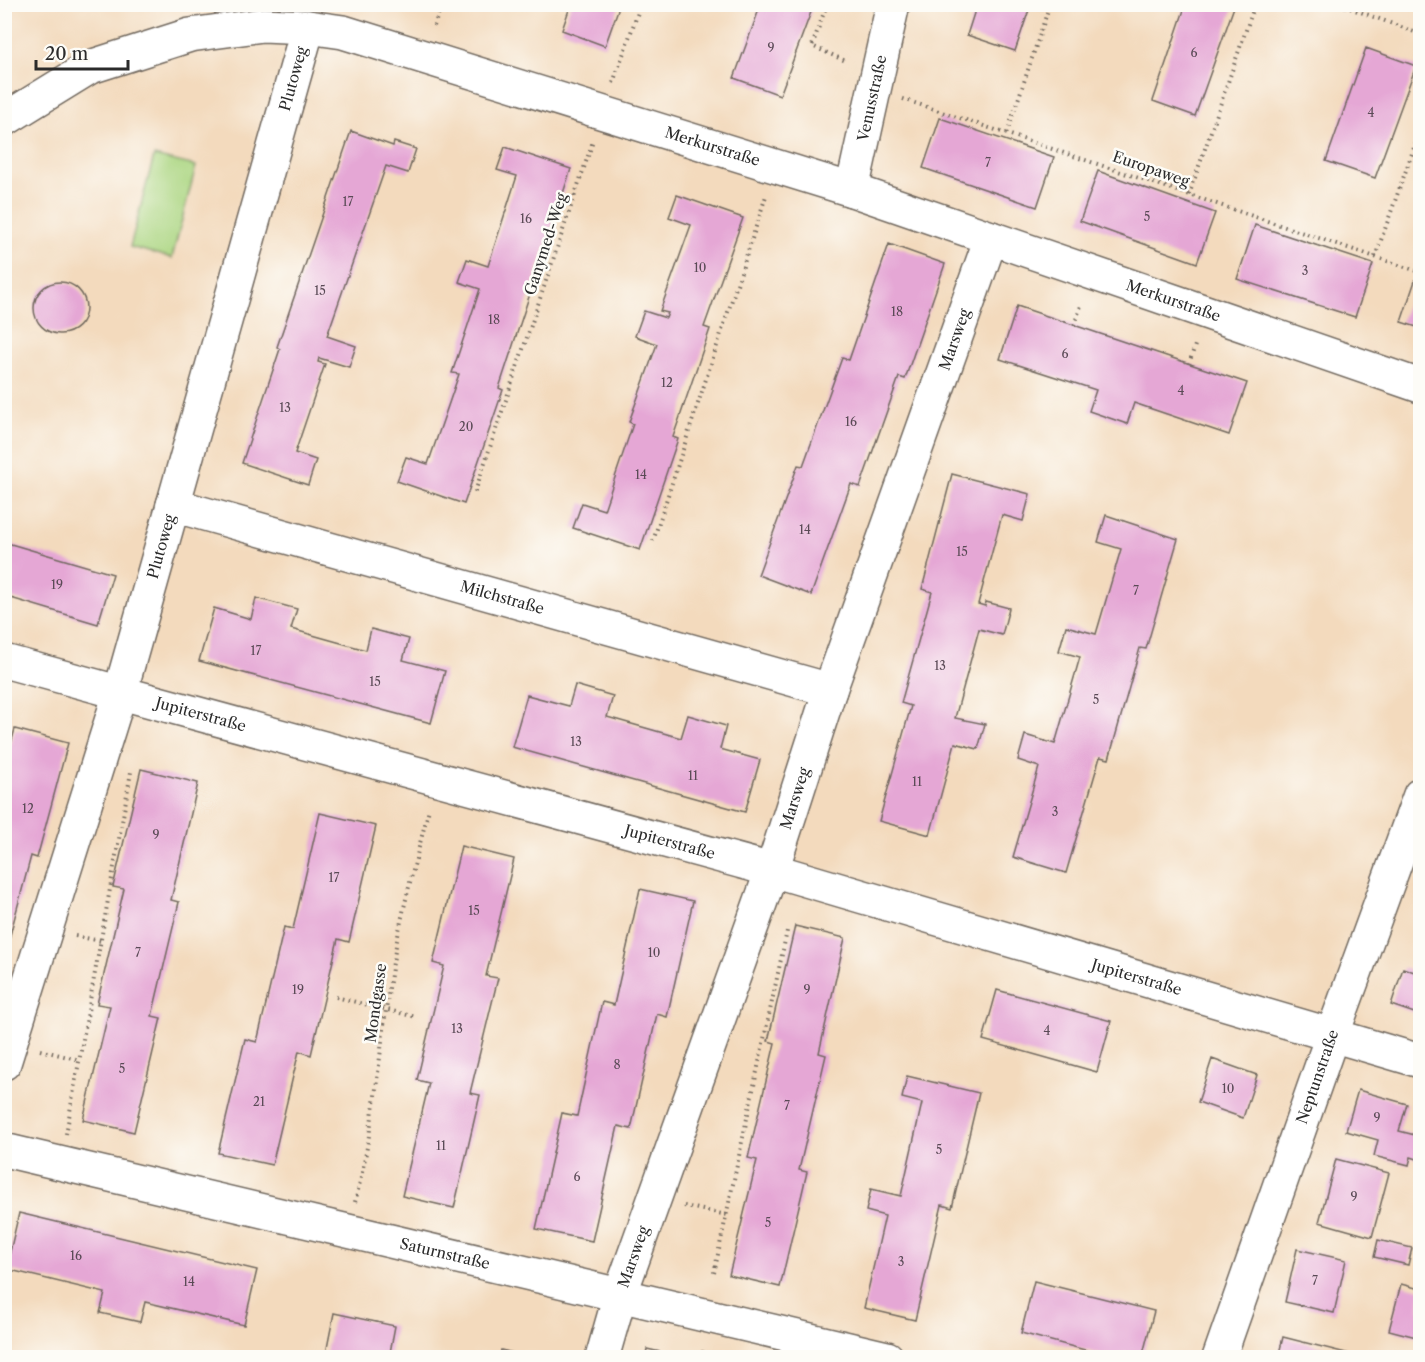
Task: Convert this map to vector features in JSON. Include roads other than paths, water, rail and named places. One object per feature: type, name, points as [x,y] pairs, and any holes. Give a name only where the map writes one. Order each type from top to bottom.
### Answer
[{"type":"street","name":"Venusstraße","points":[[852,190],[893,4]]},
{"type":"street","name":"Merkurstraße","points":[[4,120],[90,67],[190,35],[263,25],[308,27],[368,38],[852,190],[1420,386]]},
{"type":"street","name":"Plutoweg","points":[[8,1053],[120,693],[308,27]]},
{"type":"street","name":"Marsweg","points":[[602,1358],[620,1295],[772,870],[830,690],[991,238]]},
{"type":"street","name":"Milchstraße","points":[[173,505],[830,690]]},
{"type":"street","name":"Jupiterstraße","points":[[4,661],[772,870],[1420,1060]]},
{"type":"street","name":"Neptunstraße","points":[[1218,1358],[1420,795]]},
{"type":"street","name":"Saturnstraße","points":[[4,1150],[887,1358]]}]
